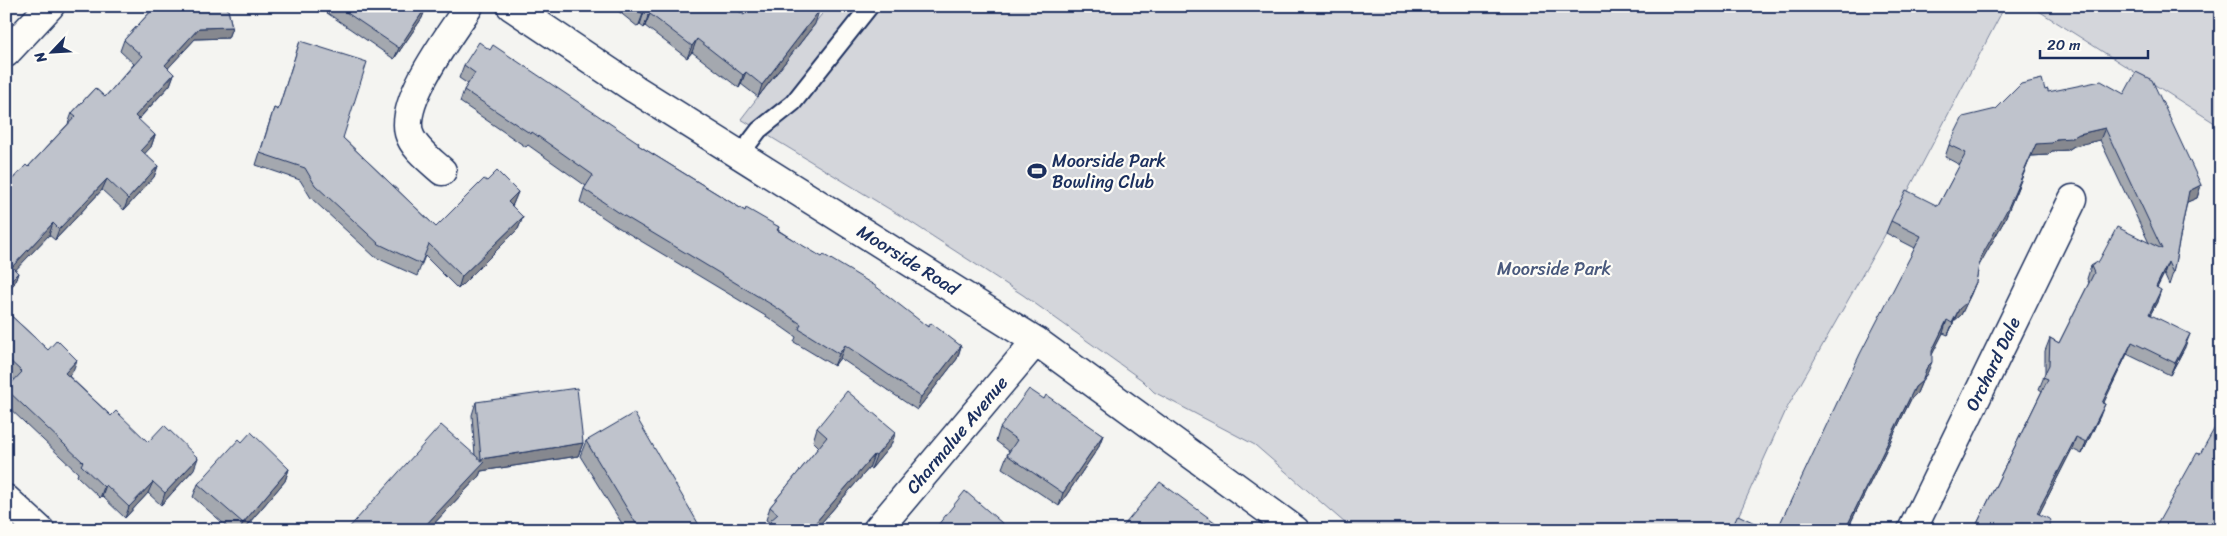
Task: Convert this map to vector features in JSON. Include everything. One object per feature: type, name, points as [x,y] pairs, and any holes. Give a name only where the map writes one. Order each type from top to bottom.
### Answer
[{"type":"street","points":[[6,53],[50,6]]},
{"type":"street","points":[[442,171],[422,154],[409,133],[409,113],[414,94],[424,76],[469,6]]},
{"type":"street","name":"Moorside Road","points":[[519,8],[635,89],[1036,341],[1290,528]]},
{"type":"street","name":"Orchard Dale","points":[[1912,530],[2073,199]]},
{"type":"street","name":"Charmalue Avenue","points":[[877,530],[1036,341]]},
{"type":"street","points":[[6,499],[40,530]]},
{"type":"lane","points":[[740,155],[759,130],[793,103],[870,6]]},
{"type":"green space","name":"Moorside Park","points":[[828,6],[2005,6],[1886,233],[1787,408],[1732,530],[1353,530],[1255,445],[1154,392],[1142,380],[1023,295],[909,221],[741,119]]},
{"type":"green space","points":[[2031,6],[2221,6],[2221,127]]},
{"type":"building","points":[[156,6],[227,6],[232,27],[199,28],[165,65],[174,74],[135,116],[155,135],[141,150],[158,166],[128,199],[107,179],[59,229],[53,223],[12,267],[18,273],[6,285],[6,186],[26,165],[28,167],[76,116],[72,113],[95,88],[105,97],[142,56],[124,40]]},
{"type":"building","points":[[337,6],[425,6],[426,7],[399,48]]},
{"type":"building","points":[[632,6],[732,6],[744,15],[751,6],[814,6],[819,11],[762,85],[746,72],[743,75],[697,39],[692,46],[650,14],[648,16],[644,12],[643,14]]},
{"type":"building","points":[[300,41],[367,62],[343,138],[436,227],[484,179],[487,181],[497,171],[518,192],[508,202],[523,217],[462,276],[429,244],[421,264],[379,244],[315,185],[305,168],[260,153],[274,108],[278,110]]},
{"type":"building","points":[[479,42],[490,50],[493,45],[639,143],[638,145],[745,211],[746,208],[779,227],[777,230],[822,257],[824,255],[874,285],[928,327],[931,323],[961,346],[921,397],[845,345],[839,354],[799,329],[801,324],[774,306],[621,214],[584,189],[593,175],[532,132],[531,134],[464,90],[475,73],[464,65]]},
{"type":"building","points":[[2136,72],[2152,80],[2201,185],[2189,191],[2173,273],[2168,262],[2156,287],[2161,290],[2149,314],[2190,334],[2175,363],[2132,342],[2102,403],[2105,404],[2086,442],[2076,437],[2037,513],[2051,520],[2047,530],[1974,530],[2048,379],[2043,377],[2049,365],[2050,338],[2059,343],[2094,273],[2091,266],[2099,261],[2117,227],[2162,249],[2105,128],[2079,134],[2072,138],[2056,139],[2052,143],[2036,144],[2008,208],[1980,259],[1976,282],[1966,303],[1959,309],[1952,323],[1947,320],[1932,351],[1932,362],[1927,367],[1922,381],[1915,387],[1845,530],[1777,530],[1860,354],[1921,236],[1891,221],[1906,190],[1938,206],[1966,153],[1949,145],[1963,117],[1996,109],[2021,84],[2042,79],[2045,90],[2048,89],[2048,92],[2101,81],[2124,94]]},
{"type":"building","points":[[6,311],[48,350],[57,340],[77,360],[65,373],[111,416],[116,411],[148,442],[164,425],[198,458],[165,493],[153,482],[129,507],[81,465],[83,462],[6,389],[22,372],[6,357]]},
{"type":"building","points":[[577,388],[583,443],[481,459],[476,402]]},
{"type":"building","points":[[1029,389],[1044,399],[1046,395],[1103,435],[1063,493],[1007,455],[1017,440],[1000,428]]},
{"type":"building","points":[[847,391],[896,432],[809,530],[781,530],[770,521],[778,514],[770,507],[827,437],[817,428]]},
{"type":"building","points":[[634,413],[702,530],[640,530],[586,441]]},
{"type":"building","points":[[2221,417],[2221,518],[2214,530],[2154,530],[2197,453],[2200,454]]},
{"type":"building","points":[[441,425],[484,463],[421,530],[347,530]]},
{"type":"building","points":[[251,432],[289,469],[243,523],[198,484],[239,439],[242,442]]},
{"type":"building","points":[[1160,482],[1216,523],[1212,527],[1215,530],[1120,530]]},
{"type":"building","points":[[965,491],[1010,530],[934,530]]},
{"type":"building","points":[[1738,515],[1769,530],[1731,530]]},
{"type":"place","name":"Moorside Park Bowling Club","points":[[1037,171]]}]
